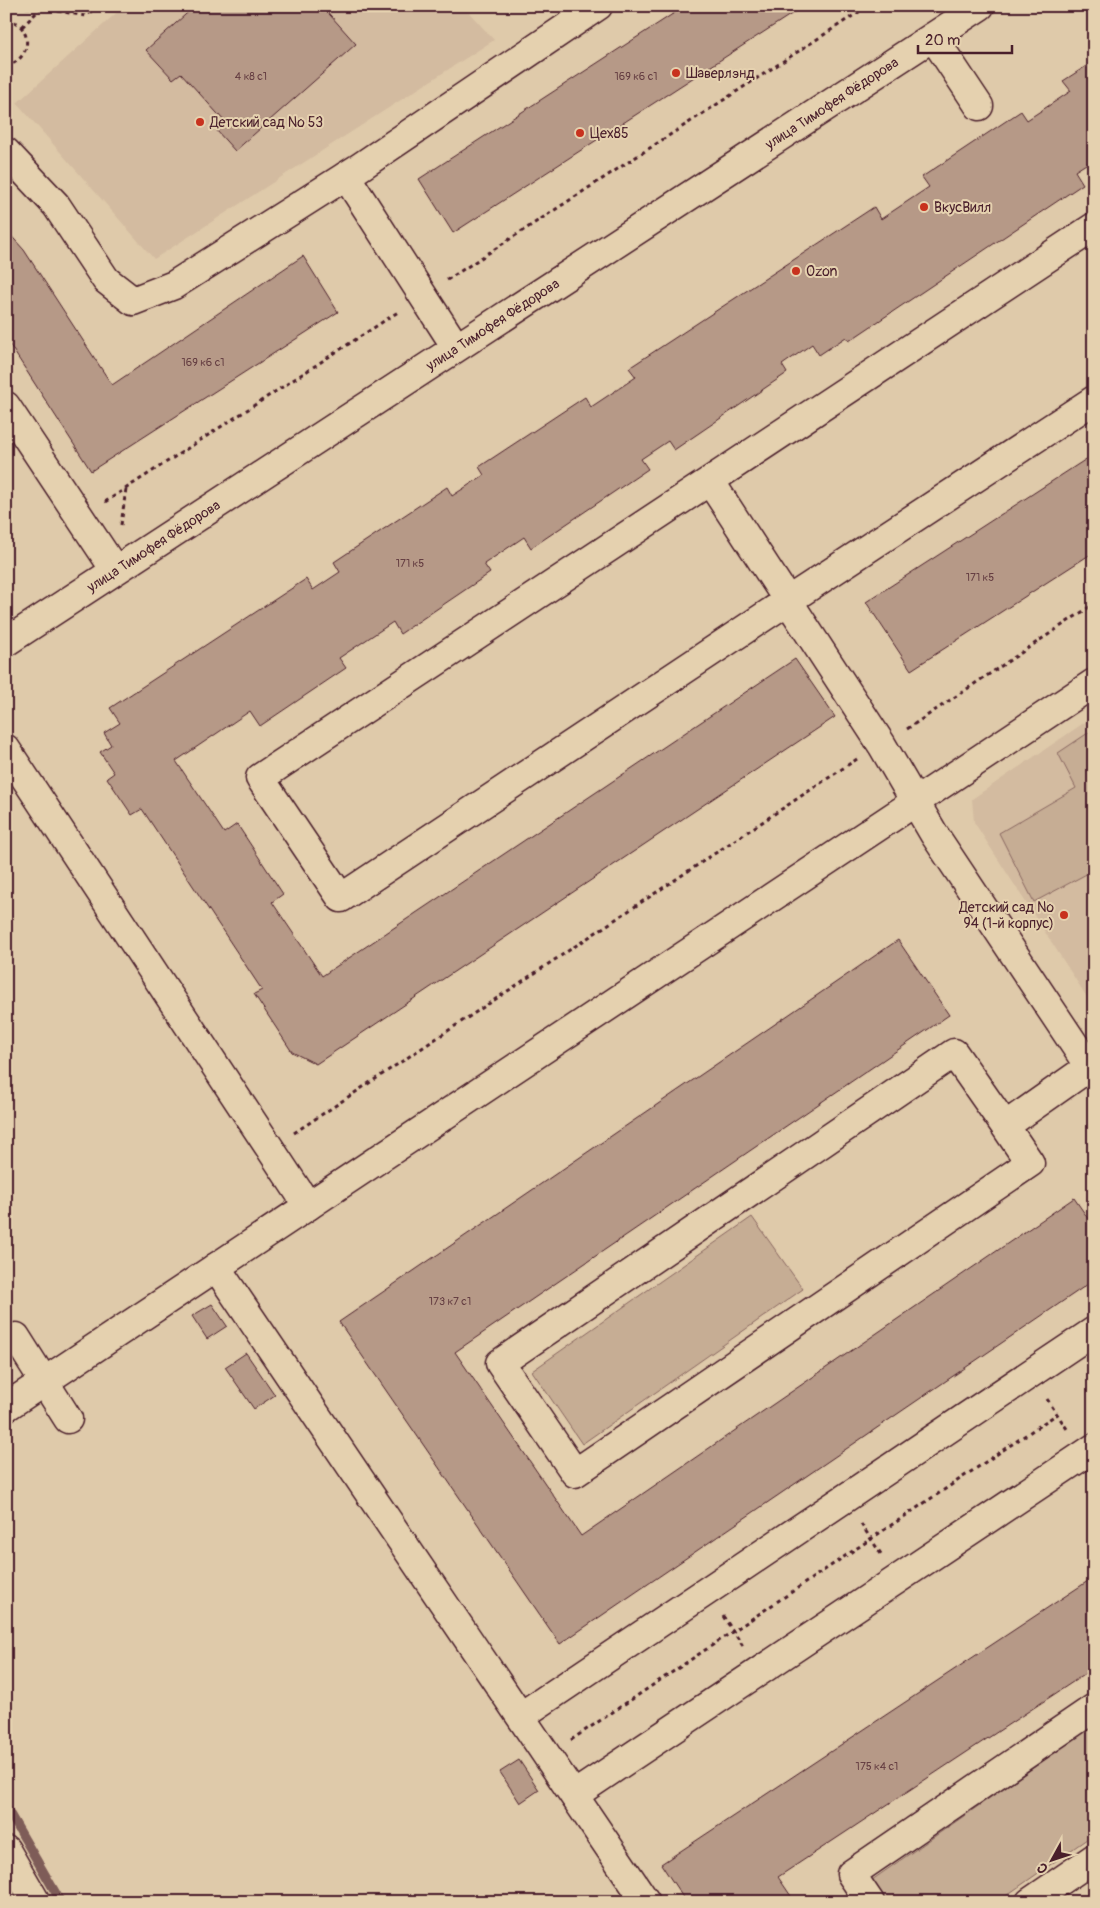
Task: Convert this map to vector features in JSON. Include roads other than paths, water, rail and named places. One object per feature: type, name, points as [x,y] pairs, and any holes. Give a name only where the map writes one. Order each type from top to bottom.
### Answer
[{"type":"street","points":[[6,152],[56,206],[106,280],[133,301],[174,284],[346,176],[598,6]]},
{"type":"street","name":"улица Тимофея Фёдорова","points":[[6,642],[980,6]]},
{"type":"street","points":[[933,37],[979,106]]},
{"type":"street","points":[[346,176],[456,347]]},
{"type":"street","points":[[1094,227],[260,778],[341,898],[1094,400]]},
{"type":"street","points":[[6,406],[115,570]]},
{"type":"street","points":[[710,481],[882,746],[934,834],[1092,1071],[1005,1126]]},
{"type":"street","points":[[6,1407],[1094,683]]},
{"type":"street","points":[[6,749],[308,1206]]},
{"type":"street","points":[[954,1053],[1005,1126],[1030,1163],[575,1473],[500,1362],[954,1053]]},
{"type":"street","points":[[216,1267],[646,1902]]},
{"type":"street","points":[[521,1716],[1094,1332]]},
{"type":"street","points":[[16,1337],[68,1419]]},
{"type":"street","points":[[574,1795],[1089,1452]]},
{"type":"street","points":[[870,1902],[851,1874],[1094,1708]]},
{"type":"street","points":[[6,1850],[36,1902]]},
{"type":"street","points":[[1030,1902],[1094,1858]]},
{"type":"waterway","points":[[6,1807],[61,1902]]},
{"type":"place","name":"Шаверлэнд","points":[[676,73]]},
{"type":"place","name":"Детский сад № 53","points":[[200,122]]},
{"type":"place","name":"Цех85","points":[[580,133]]},
{"type":"place","name":"ВкусВилл","points":[[924,207]]},
{"type":"place","name":"Ozon","points":[[796,271]]},
{"type":"place","name":"Детский сад № 94 (1-й корпус)","points":[[1064,915]]}]
